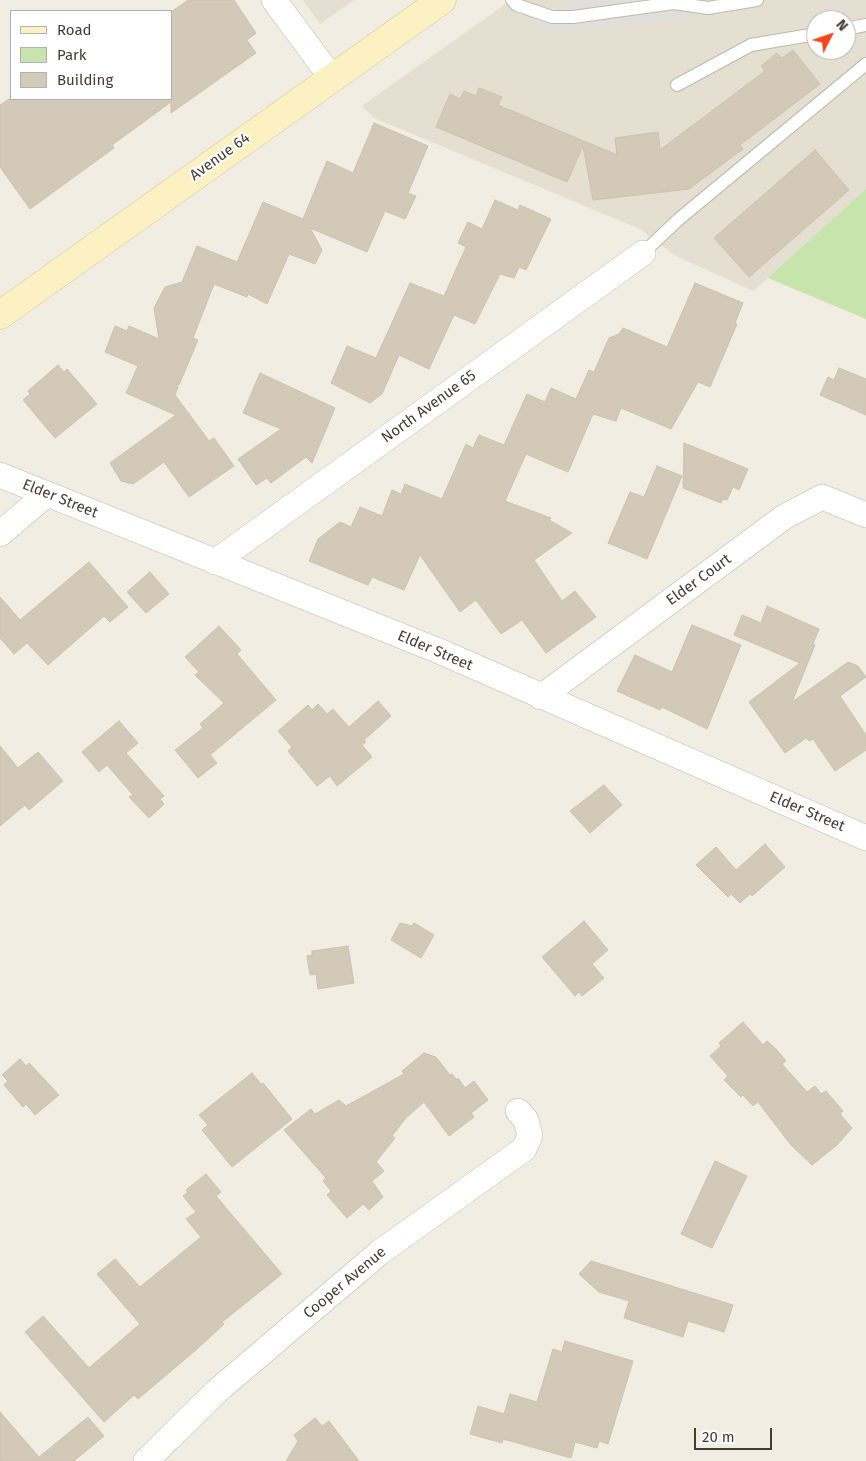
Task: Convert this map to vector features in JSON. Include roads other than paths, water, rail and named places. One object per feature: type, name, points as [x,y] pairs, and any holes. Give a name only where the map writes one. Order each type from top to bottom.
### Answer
[{"type":"street","points":[[274,0],[331,77]]},
{"type":"street","name":"Avenue 64","points":[[0,315],[331,77],[442,0]]},
{"type":"street","name":"North Avenue 65","points":[[216,562],[643,253]]},
{"type":"street","name":"Elder Street","points":[[0,475],[439,652],[866,838]]},
{"type":"street","points":[[0,534],[47,494]]},
{"type":"street","name":"Elder Court","points":[[541,697],[784,517],[822,497],[866,514]]},
{"type":"street","name":"Cooper Avenue","points":[[146,1461],[217,1391],[379,1253],[524,1149],[530,1136],[526,1120],[518,1111]]},
{"type":"lane","points":[[512,0],[516,5],[552,18],[573,17],[674,3],[708,8],[757,0]]},
{"type":"lane","points":[[678,85],[751,45],[806,36]]},
{"type":"lane","points":[[643,253],[680,219],[866,64]]}]
